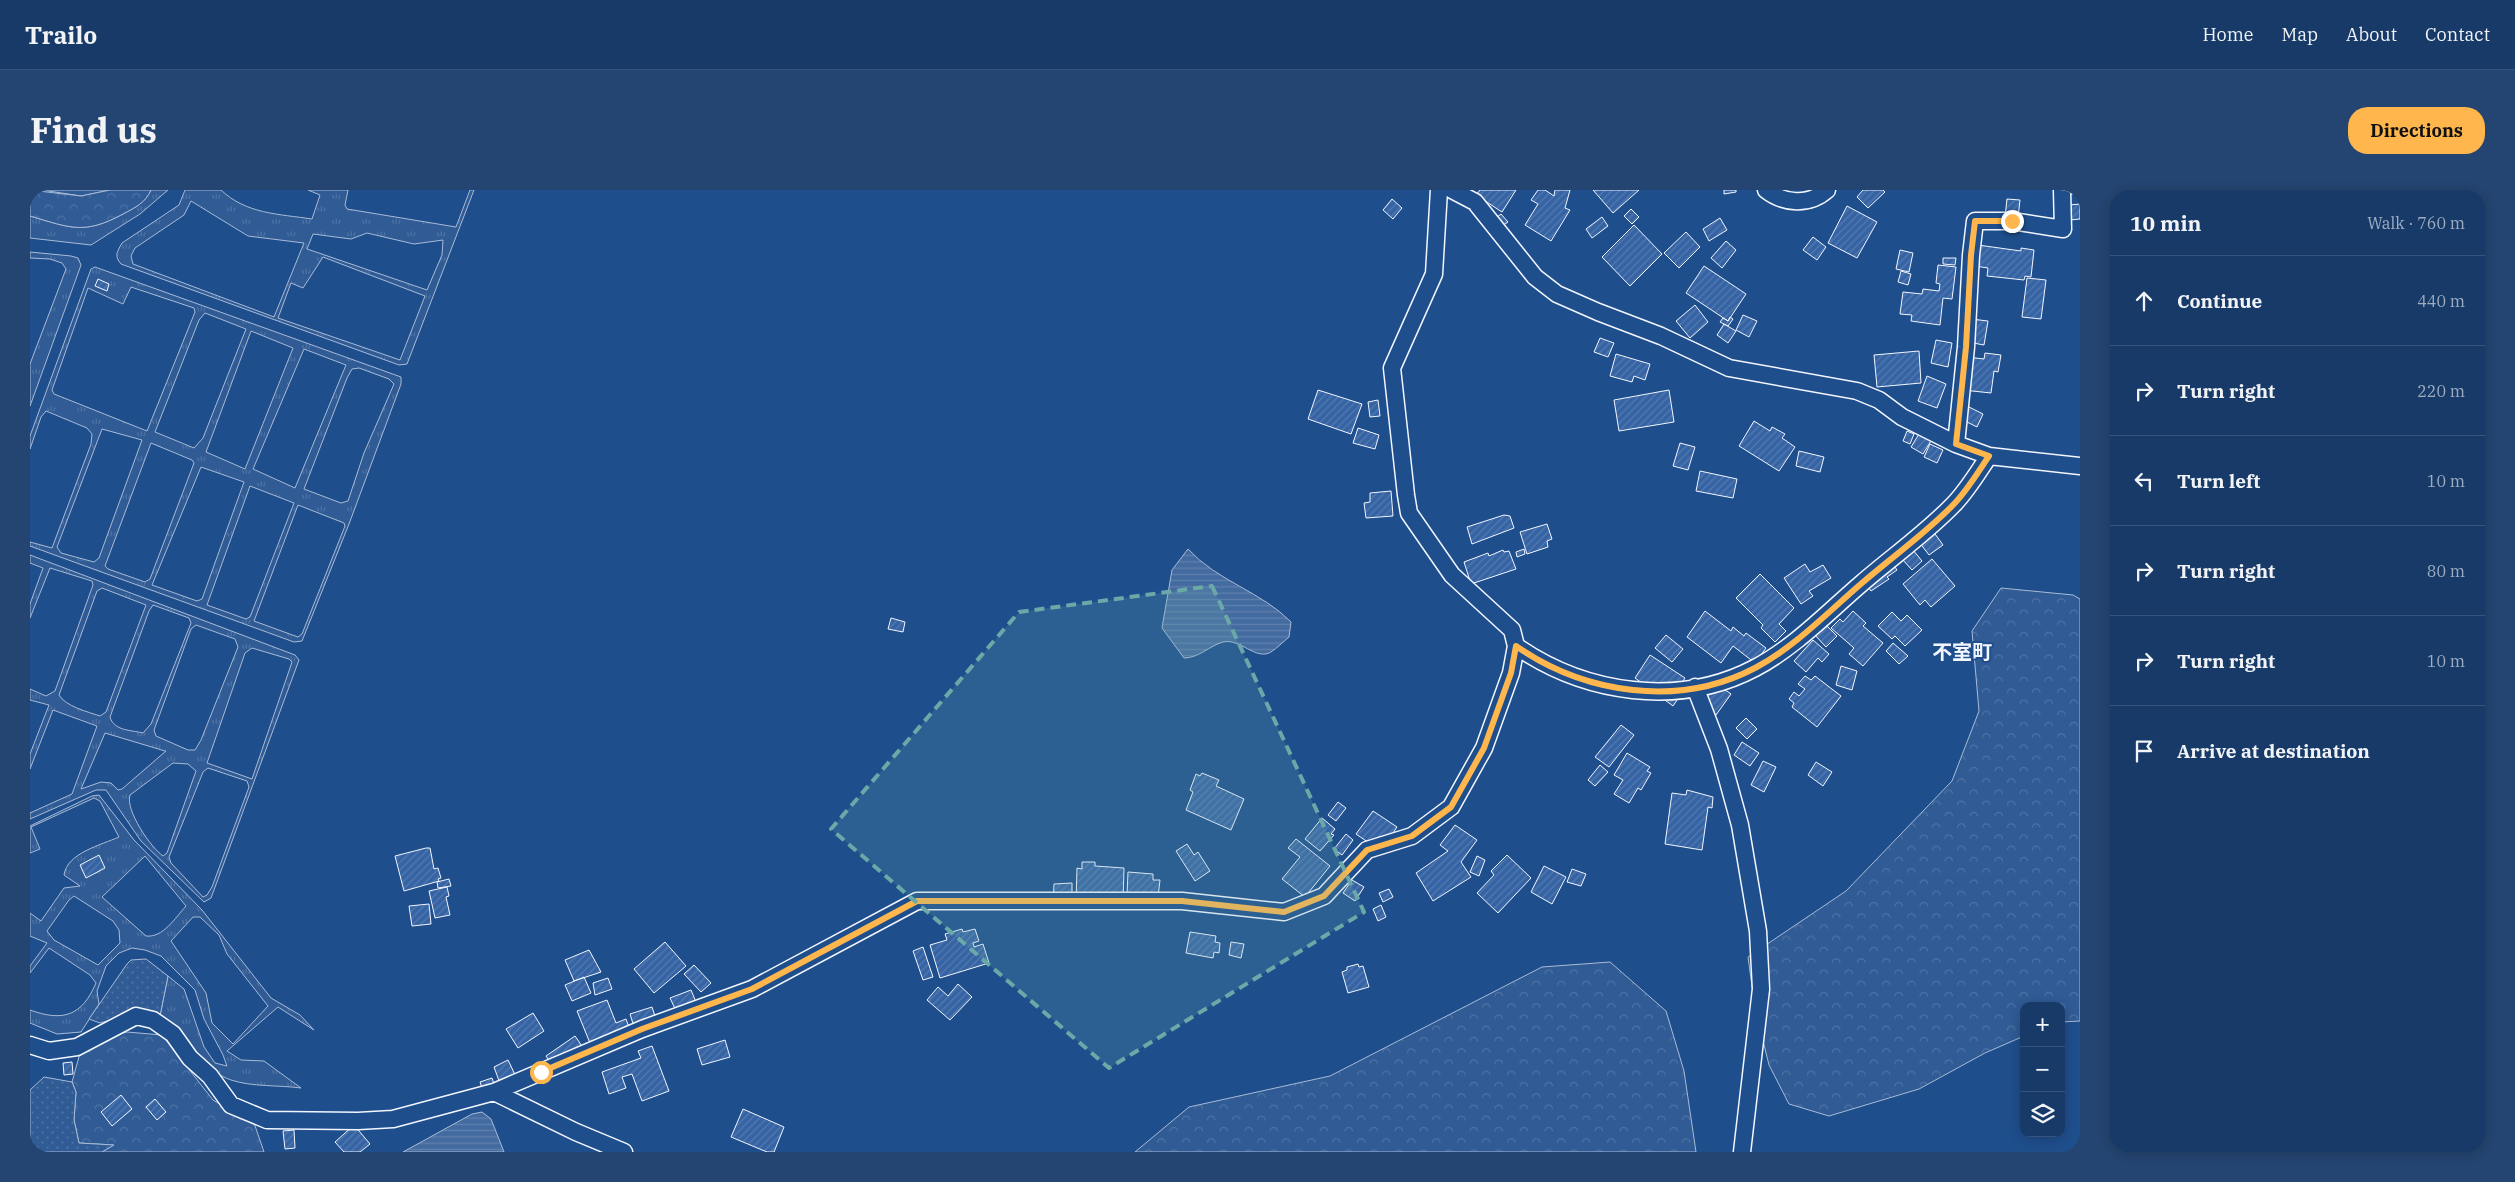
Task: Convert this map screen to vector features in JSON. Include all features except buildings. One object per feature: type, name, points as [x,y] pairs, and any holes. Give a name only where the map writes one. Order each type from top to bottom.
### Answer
[{"type":"street","points":[[30,1045],[49,1052],[77,1048],[136,1016],[153,1020],[173,1034],[190,1058],[210,1076],[232,1105],[267,1120],[358,1122],[393,1119],[494,1092],[642,1029],[752,989],[917,901],[1182,901],[1284,912],[1324,896],[1367,850],[1412,836],[1451,807],[1484,748],[1511,673],[1516,646],[1512,630],[1452,575],[1409,513],[1392,368],[1434,274],[1439,190]]},
{"type":"street","points":[[1452,190],[1475,202],[1534,277],[1557,294],[1662,336],[1729,368],[1857,391],[1879,400],[1902,417],[1956,444],[1989,456],[2080,466]]},
{"type":"street","points":[[1766,190],[1772,195],[1796,203],[1820,197],[1827,190]]},
{"type":"street","points":[[1956,444],[1966,347],[1971,255],[1975,221],[2012,221],[2063,229],[2062,190]]},
{"type":"street","points":[[1516,646],[1536,659],[1605,687],[1662,692],[1717,683],[1755,668],[1788,646],[1954,504],[1989,456]]},
{"type":"street","points":[[1695,687],[1719,749],[1740,825],[1758,931],[1761,989],[1742,1152]]},
{"type":"street","points":[[494,1092],[576,1132],[624,1152]]},
{"type":"highlighted area","points":[[1212,586],[1364,912],[1109,1068],[831,829],[1019,612]]},
{"type":"green space","points":[[30,190],[81,196],[110,190],[151,190],[136,207],[109,221],[98,225],[77,227],[56,224],[30,216]]},
{"type":"green space","points":[[42,190],[110,190],[81,196]]},
{"type":"green space","points":[[151,190],[168,190],[140,214],[91,245],[30,238],[30,216],[67,226],[87,227],[98,225],[136,207],[146,198]]},
{"type":"green space","points":[[185,190],[221,190],[241,204],[263,212],[312,219],[320,195],[308,190],[348,190],[345,205],[347,209],[456,227],[470,190],[474,190],[407,364],[399,365],[121,264],[117,254],[122,243],[179,205]],"holes":[[[191,201],[248,236],[304,243],[274,317],[133,264],[131,256],[135,248],[184,215]],[[367,233],[414,244],[443,240],[442,255],[427,290],[307,249],[313,234],[351,239]],[[323,257],[425,296],[400,360],[278,318],[291,283],[303,288]]]},
{"type":"green space","points":[[30,252],[71,256],[78,258],[81,265],[30,406],[30,364],[66,269],[62,263],[50,259],[30,258]]},
{"type":"green space","points":[[95,267],[401,377],[401,384],[349,524],[302,641],[294,642],[30,546],[30,542],[52,548],[91,444],[92,434],[87,428],[46,411],[41,417],[30,449],[30,436],[91,269]],"holes":[[[131,287],[194,308],[195,312],[147,431],[54,394],[52,390],[88,288],[123,304]],[[205,313],[246,329],[203,438],[194,448],[155,432],[199,320]],[[251,331],[293,348],[245,469],[206,452]],[[304,349],[346,365],[295,488],[253,469]],[[359,368],[389,379],[394,384],[364,453],[348,501],[341,503],[304,489],[352,369]],[[102,429],[142,440],[99,558],[94,562],[61,553],[57,547]],[[151,443],[192,460],[194,463],[150,579],[145,582],[108,569],[105,566]],[[201,467],[244,482],[202,599],[197,601],[152,585]],[[250,486],[294,503],[250,617],[246,619],[207,605]],[[298,505],[344,523],[345,526],[302,634],[298,637],[254,621]]]},
{"type":"green space","points":[[30,555],[295,655],[299,660],[211,898],[204,902],[141,841],[106,790],[96,790],[30,819],[30,813],[72,794],[97,726],[53,710],[30,769],[30,754],[49,705],[30,700],[30,689],[46,696],[55,691],[93,585],[92,581],[50,568],[30,618],[30,604],[43,568],[30,563]],"holes":[[[102,588],[146,605],[106,712],[100,716],[71,705],[59,695],[97,591]],[[153,605],[189,618],[191,623],[151,724],[143,733],[119,727],[112,722],[110,717],[149,611]],[[196,625],[235,639],[238,647],[201,740],[195,750],[188,750],[156,736],[154,730],[191,629]],[[252,648],[289,659],[292,662],[252,779],[207,763],[245,653]],[[105,733],[166,751],[122,789],[118,790],[111,783],[101,782],[81,789]],[[173,763],[188,764],[196,771],[167,853],[163,856],[152,845],[140,828],[129,802],[130,795]],[[208,768],[247,781],[249,787],[212,887],[207,895],[203,897],[171,863],[169,857],[203,772]]]},
{"type":"green space","points":[[2001,588],[2073,595],[2080,599],[2080,1021],[2065,1022],[2065,1002],[2020,1002],[2020,1038],[1985,1053],[1919,1089],[1829,1116],[1789,1104],[1769,1065],[1755,1008],[1748,957],[1846,891],[1952,781],[1979,711],[1972,631]]},
{"type":"green space","points":[[99,795],[134,840],[202,910],[271,998],[300,1015],[314,1030],[278,1007],[227,1051],[241,1060],[264,1061],[301,1088],[239,1082],[222,1076],[212,1069],[193,1052],[160,1016],[168,976],[184,989],[204,1047],[215,1063],[227,1066],[204,1019],[195,990],[161,956],[145,950],[132,948],[119,953],[106,966],[97,991],[99,1004],[81,1032],[57,1034],[30,1023],[30,1010],[42,1014],[62,1015],[78,1009],[84,1003],[96,983],[90,975],[49,948],[30,973],[30,966],[47,943],[30,936],[30,913],[41,921],[64,888],[80,886],[64,875],[66,867],[71,861],[94,847],[119,837],[100,801],[94,798],[31,827],[40,849],[30,853],[30,826],[92,796]],"holes":[[[145,856],[186,906],[163,931],[152,936],[146,936],[102,897]],[[74,896],[113,921],[119,930],[120,943],[98,965],[54,940],[47,931],[69,900]],[[193,917],[200,917],[219,935],[227,954],[268,1006],[233,1044],[212,1023],[206,993],[171,941]]]},
{"type":"green space","points":[[146,959],[168,976],[160,1016],[139,1012],[100,1023],[89,1019],[127,964],[131,960]]},
{"type":"green space","points":[[1610,962],[1666,1011],[1684,1071],[1696,1152],[1135,1152],[1189,1107],[1330,1076],[1542,967]]},
{"type":"green space","points":[[127,1032],[162,1035],[213,1100],[230,1110],[252,1117],[264,1152],[102,1152],[113,1145],[79,1143],[74,1120],[76,1092],[72,1082],[80,1053],[113,1035]]},
{"type":"green space","points":[[44,1077],[72,1082],[76,1092],[74,1120],[79,1143],[114,1145],[102,1152],[30,1152],[30,1090]]},
{"type":"shaded area","points":[[1188,549],[1212,570],[1267,602],[1291,622],[1289,637],[1271,652],[1265,654],[1254,652],[1236,643],[1223,642],[1199,654],[1184,658],[1162,628],[1172,570]]},
{"type":"shaded area","points":[[482,1112],[491,1119],[504,1152],[403,1152],[472,1114]]},
{"type":"district","name":"不室町","points":[[1962,651]]},
{"type":"route","points":[[541,1072],[642,1029],[752,989],[917,901],[1182,901],[1284,912],[1324,896],[1367,850],[1412,836],[1451,807],[1484,748],[1511,673],[1516,646],[1536,659],[1605,687],[1648,692],[1669,692],[1717,683],[1755,668],[1788,646],[1954,504],[1989,456],[1956,444],[1966,347],[1971,255],[1975,221],[2012,221]]}]
